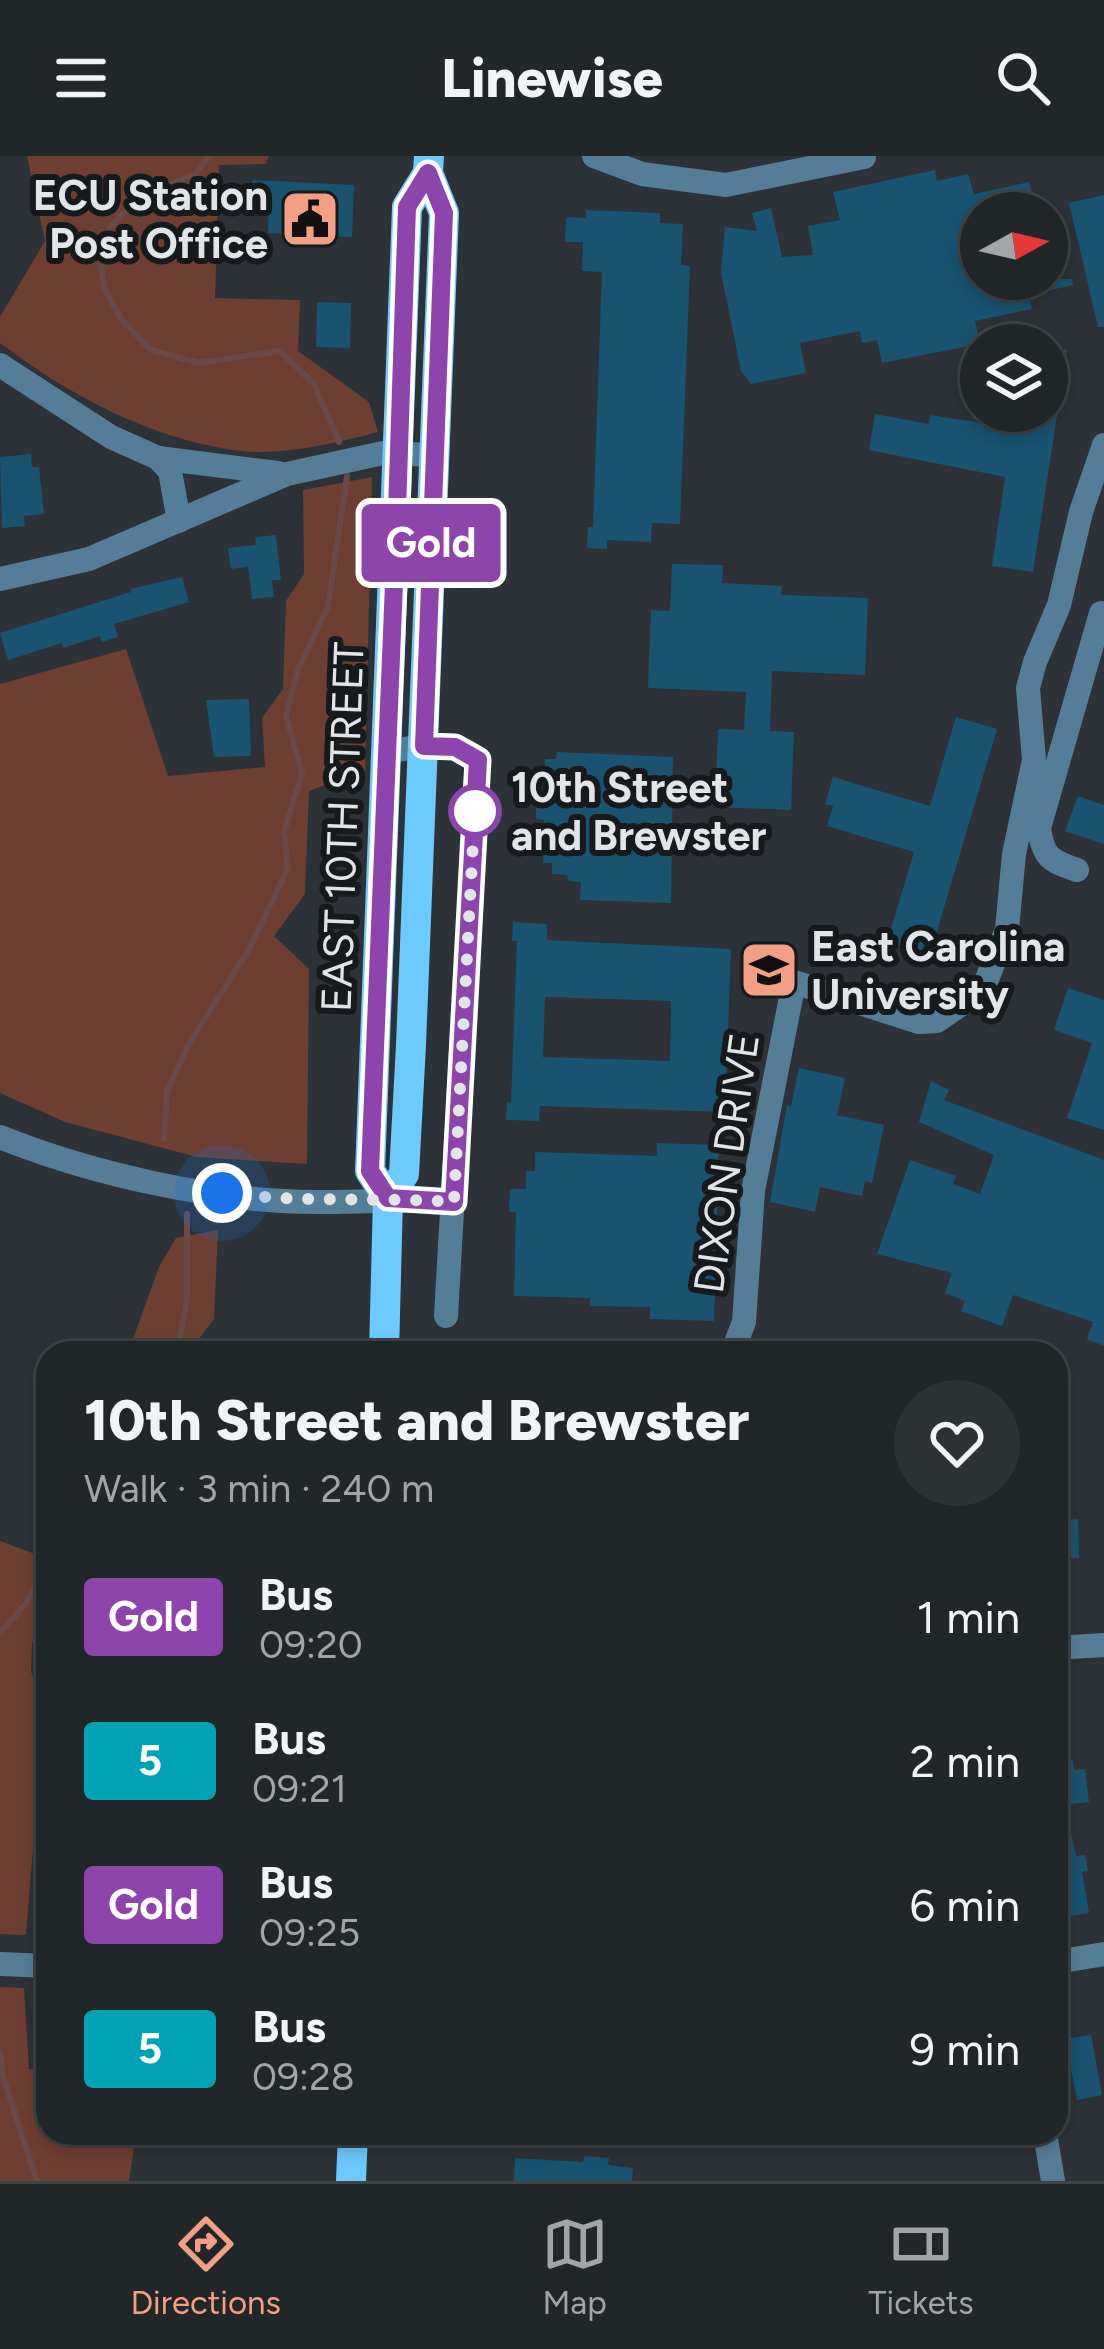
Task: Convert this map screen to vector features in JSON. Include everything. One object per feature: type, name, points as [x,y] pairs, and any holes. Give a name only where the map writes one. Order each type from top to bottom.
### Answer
[{"type":"main road","name":"EAST 10TH STREET","points":[[388,1198],[370,1171],[407,207],[428,164]]},
{"type":"main road","name":"EAST 10TH STREET","points":[[384,1341],[388,1198],[404,1174],[444,213],[428,164]]},
{"type":"main road","points":[[351,2181],[352,2145]]},
{"type":"street","points":[[594,156],[642,174],[726,185],[864,157]]},
{"type":"street","points":[[0,364],[111,437],[158,458],[287,474]]},
{"type":"street","name":"DIXON DRIVE","points":[[737,1341],[744,1322],[753,1191],[794,982],[911,1019],[937,1022],[982,989],[1007,929],[1014,854],[1034,760],[1028,688],[1059,605],[1081,512],[1104,445]]},
{"type":"street","points":[[0,579],[89,560],[287,474],[383,453],[435,455]]},
{"type":"street","points":[[158,458],[170,471],[179,520]]},
{"type":"street","points":[[1077,870],[1049,861],[1042,850],[1040,828],[1101,613]]},
{"type":"street","points":[[386,752],[455,747],[478,760],[446,1316]]},
{"type":"street","points":[[0,1137],[78,1162],[196,1189],[318,1202],[388,1198],[454,1202]]},
{"type":"street","points":[[1068,1647],[1104,1645]]},
{"type":"street","points":[[1068,1960],[1104,1954]]},
{"type":"street","points":[[0,1964],[36,1966]]},
{"type":"street","points":[[1047,2145],[1053,2181]]},
{"type":"shaded area","points":[[27,156],[269,156],[266,164],[219,165],[215,298],[300,300],[298,351],[369,402],[378,432],[287,451],[200,444],[109,411],[0,343],[0,317],[45,241]]},
{"type":"shaded area","points":[[372,477],[365,777],[341,779],[309,791],[305,894],[274,936],[309,969],[307,1164],[197,1157],[65,1122],[0,1093],[0,684],[126,649],[168,776],[265,767],[262,718],[283,689],[286,601],[304,574],[303,490]]},
{"type":"shaded area","points":[[218,1230],[214,1319],[198,1341],[132,1341],[159,1267],[176,1238]]},
{"type":"shaded area","points":[[0,1541],[35,1554],[36,1636],[31,1672],[36,1682],[36,1811],[26,1935],[0,1934]]},
{"type":"shaded area","points":[[0,1987],[24,1988],[29,2069],[36,2070],[36,2145],[134,2145],[129,2181],[0,2181]]},
{"type":"building","points":[[935,170],[937,181],[968,174],[973,192],[960,192],[960,300],[1030,300],[1032,309],[960,324],[960,348],[882,363],[877,340],[862,343],[860,331],[800,343],[806,373],[751,384],[741,371],[721,273],[725,227],[757,231],[752,213],[771,208],[782,257],[813,255],[808,226],[840,220],[833,192]]},
{"type":"building","name":"ECU Station Post Office","points":[[253,180],[354,185],[352,237],[268,233],[269,205],[251,204]]},
{"type":"building","points":[[1029,182],[1031,192],[983,192]]},
{"type":"building","points":[[1104,195],[1104,327],[1098,327],[1069,203]]},
{"type":"building","points":[[586,210],[660,213],[660,223],[683,224],[681,265],[690,266],[680,524],[652,523],[651,542],[607,540],[607,549],[587,548],[588,527],[593,527],[602,272],[582,271],[583,242],[565,242],[566,217],[586,218]]},
{"type":"building","points":[[317,302],[351,303],[350,348],[316,347]]},
{"type":"building","points":[[875,414],[929,424],[930,415],[960,420],[960,432],[1054,432],[1033,572],[992,566],[1005,477],[869,450]]},
{"type":"building","points":[[31,454],[32,467],[39,467],[44,514],[24,516],[25,526],[2,528],[0,457]]},
{"type":"building","points":[[276,535],[281,580],[272,580],[274,597],[252,599],[248,567],[231,569],[228,548],[256,545],[255,537]]},
{"type":"building","points":[[672,564],[723,565],[722,583],[782,586],[781,595],[868,598],[865,675],[772,671],[770,731],[794,732],[791,810],[715,807],[718,729],[744,730],[746,692],[648,688],[651,610],[670,611]]},
{"type":"building","points":[[182,577],[189,602],[114,624],[118,637],[102,642],[100,636],[63,648],[62,643],[8,660],[0,633],[130,589]]},
{"type":"building","points":[[249,699],[251,756],[214,757],[206,700]]},
{"type":"building","points":[[956,717],[997,729],[930,955],[887,942],[914,852],[827,826],[833,806],[825,804],[833,777],[930,806]]},
{"type":"building","points":[[557,752],[673,757],[671,903],[580,900],[581,882],[552,874],[552,863],[543,863],[544,820],[536,819],[536,803],[543,803],[545,759],[556,759]]},
{"type":"building","points":[[1078,796],[1104,805],[1104,844],[1065,831]]},
{"type":"building","points":[[513,922],[547,924],[547,940],[731,949],[725,1112],[540,1106],[539,1121],[506,1120],[507,1102],[511,1103],[517,941],[512,941]],"holes":[[[545,997],[671,1001],[670,1061],[543,1057]]]},
{"type":"building","points":[[1068,988],[1104,1000],[1104,1130],[1067,1118],[1092,1043],[1054,1030]]},
{"type":"building","points":[[799,1068],[845,1078],[837,1115],[884,1125],[872,1183],[865,1181],[862,1196],[820,1187],[815,1212],[770,1202],[787,1105],[791,1106]]},
{"type":"building","points":[[931,1081],[949,1090],[944,1100],[1104,1160],[1104,1346],[1087,1339],[1093,1322],[1013,1295],[1002,1326],[961,1311],[965,1301],[945,1293],[952,1273],[877,1254],[910,1160],[956,1176],[953,1184],[980,1194],[994,1155],[919,1122]]},
{"type":"building","points":[[657,1143],[719,1145],[714,1321],[650,1319],[650,1307],[590,1306],[590,1298],[514,1296],[516,1212],[509,1212],[510,1189],[526,1189],[526,1171],[535,1171],[535,1152],[657,1156]]},
{"type":"building","points":[[1068,1519],[1078,1519],[1079,1558],[1068,1558]]},
{"type":"building","points":[[1073,1760],[1074,1770],[1085,1769],[1089,1802],[1068,1805],[1068,1761]]},
{"type":"building","points":[[1068,1832],[1076,1856],[1085,1855],[1088,1871],[1082,1872],[1089,1913],[1068,1916]]},
{"type":"building","points":[[1091,2035],[1102,2095],[1077,2100],[1068,2069],[1068,2038]]},
{"type":"building","points":[[584,2156],[609,2158],[608,2165],[633,2168],[632,2181],[514,2181],[515,2158],[583,2162]]},
{"type":"waterway","points":[[209,156],[196,174],[138,197],[109,229],[100,257],[104,288],[122,320],[151,350],[199,363],[280,351],[314,384],[339,442]]},
{"type":"waterway","points":[[164,1139],[167,1092],[187,1047],[248,951],[288,868],[284,832],[302,774],[286,715],[298,670],[328,606],[347,476]]},
{"type":"waterway","points":[[179,1341],[187,1299],[187,1214]]},
{"type":"waterway","points":[[0,1633],[36,1585]]},
{"type":"waterway","points":[[0,2053],[3,2077],[37,2181]]},
{"type":"bus line","name":"Gold","points":[[394,584],[370,1171],[388,1198],[454,1202],[478,760],[455,747],[424,746],[444,213],[428,173],[407,207],[396,541]]},
{"type":"place","name":"ECU Station Post Office","points":[[310,219]]},
{"type":"place","name":"10th Street and Brewster","points":[[475,811]]},
{"type":"place","name":"East Carolina University","points":[[769,970]]},
{"type":"route","points":[[222,1193],[318,1202],[388,1198],[454,1202],[475,805],[475,811]]}]
